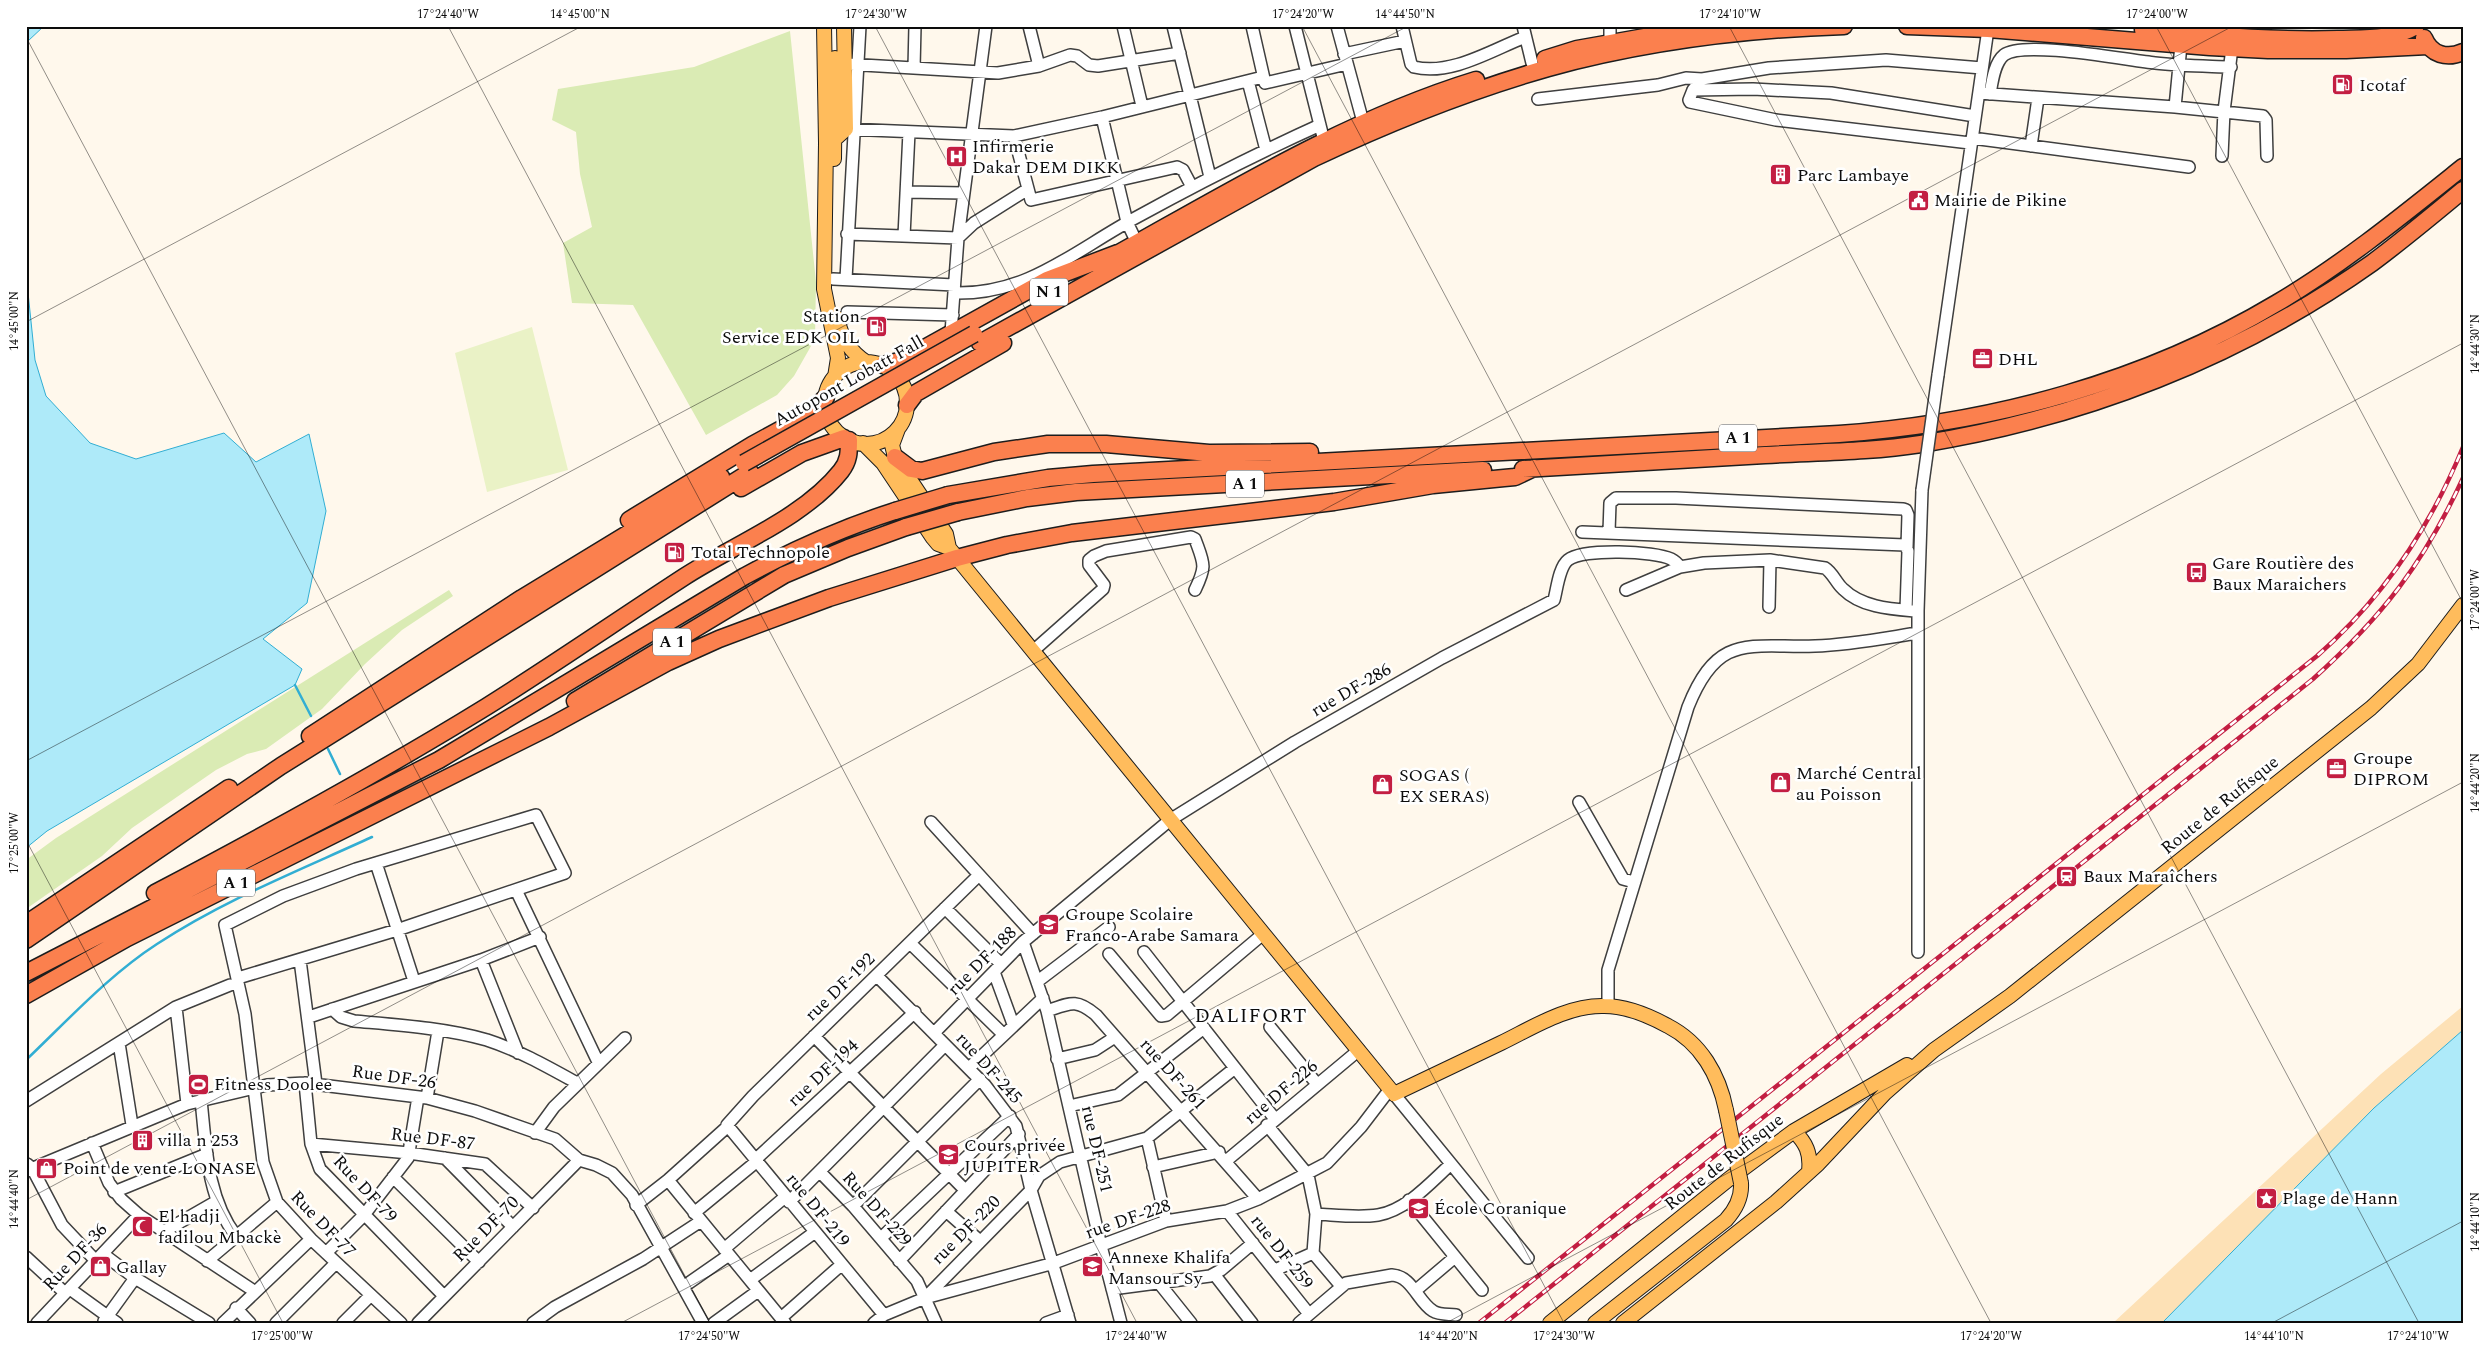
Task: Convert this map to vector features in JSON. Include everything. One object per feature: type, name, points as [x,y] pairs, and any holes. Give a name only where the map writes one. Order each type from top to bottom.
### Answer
[{"type":"highway","points":[[908,405],[916,394],[1067,307],[1130,251],[1322,133],[1363,122],[1452,88],[1577,49],[1707,26]]},
{"type":"highway","points":[[883,365],[903,360],[1047,280],[1130,251],[1314,158],[1364,135],[1492,86],[1549,68],[1625,51],[1713,37],[1844,26]]},
{"type":"highway","points":[[1907,26],[1988,29],[2232,48],[2346,50],[2428,46]]},
{"type":"highway","points":[[2092,26],[2300,39],[2387,37],[2416,26]]},
{"type":"highway","points":[[2423,26],[2424,37],[2428,46],[2440,54],[2447,56],[2463,52]]},
{"type":"highway","name":"A 1","points":[[26,973],[439,760],[744,576],[790,552],[895,511],[948,495],[1048,478],[1879,431],[1938,423],[2036,403],[2162,360],[2236,326],[2277,303],[2367,243],[2463,167]]},
{"type":"highway","name":"A 1","points":[[26,995],[127,938],[449,777],[754,591],[800,567],[906,527],[958,512],[1027,498],[1076,492],[1827,452],[1918,444],[1974,434],[2070,411],[2170,375],[2256,335],[2372,262],[2463,190]]},
{"type":"highway","name":"Autopont Lobatt Fall","points":[[525,604],[747,468],[1130,251]]},
{"type":"highway","points":[[26,940],[281,766],[525,604],[569,558],[752,445],[809,414],[826,397]]},
{"type":"highway","points":[[26,924],[202,805],[525,604],[586,582],[802,453],[852,440],[848,458],[840,472],[812,498],[762,533],[686,575],[486,707],[264,836],[131,906],[88,932],[48,961]]},
{"type":"highway","points":[[895,457],[911,469],[931,470],[985,454],[1020,447],[1095,443],[1209,454],[1352,451],[1378,458]]},
{"type":"highway","points":[[449,777],[549,727],[668,662],[719,639],[953,553],[1072,533],[1334,502],[1433,485],[1504,478],[1515,476],[1534,468]]},
{"type":"highway","points":[[26,1008],[127,938]]},
{"type":"main road","points":[[824,26],[826,142],[824,288],[838,358],[834,377],[826,397],[827,414],[837,432],[852,440],[883,463],[932,538],[953,553]]},
{"type":"main road","points":[[833,26],[845,132]]},
{"type":"main road","points":[[844,26],[852,65],[845,132],[840,279],[836,311],[841,333],[852,352],[866,362]]},
{"type":"main road","points":[[834,377],[854,364],[866,362],[883,365],[893,370],[900,378],[905,389],[908,405],[906,415],[898,428],[892,445],[895,457],[946,534],[953,553],[1392,1092],[1552,1018],[1586,1007],[1608,1006],[1626,1008],[1648,1016],[1682,1033],[1701,1052],[1716,1074],[1723,1092],[1741,1183],[1738,1201],[1726,1220],[1595,1323]]},
{"type":"main road","points":[[852,440],[882,440],[898,428]]},
{"type":"main road","name":"Route de Rufisque","points":[[1550,1323],[1729,1178],[1794,1131],[1934,1050],[2010,996],[2371,708],[2418,664],[2463,605]]},
{"type":"main road","name":"Route de Rufisque","points":[[1623,1323],[1776,1202],[1810,1171],[1885,1094],[1934,1050]]},
{"type":"main road","points":[[1794,1131],[1802,1139],[1811,1157],[1810,1171]]},
{"type":"street","points":[[860,26],[852,65],[1012,72],[1039,66],[1070,55],[1098,66],[1180,53]]},
{"type":"street","points":[[914,68],[915,26]]},
{"type":"street","points":[[951,333],[958,238],[986,26]]},
{"type":"street","points":[[1029,26],[1039,66]]},
{"type":"street","points":[[1123,26],[1142,106]]},
{"type":"street","points":[[1173,26],[1210,177]]},
{"type":"street","points":[[1252,26],[1263,76],[1267,83],[1307,73],[1345,59],[1405,41]]},
{"type":"street","points":[[1263,76],[1102,117],[1014,136],[909,132],[845,132],[847,234],[840,279],[978,292],[1026,282],[1127,222],[1210,177],[1266,150],[1322,133],[1296,26]]},
{"type":"street","points":[[1337,26],[1363,122]]},
{"type":"street","points":[[1402,26],[1414,67],[1429,69],[1458,64],[1524,32],[1532,63]]},
{"type":"street","points":[[1610,26],[1610,43]]},
{"type":"street","points":[[1984,94],[1982,68],[1988,29]]},
{"type":"street","points":[[2175,107],[2181,45]]},
{"type":"street","points":[[2222,156],[2224,111],[2232,48]]},
{"type":"street","points":[[1918,952],[1918,611],[1922,490],[1975,116],[2001,57],[2010,52],[2048,50],[2179,66],[2231,67]]},
{"type":"street","points":[[1538,99],[1658,86],[1686,78],[1702,79],[1769,68],[1864,61],[1886,60],[1982,68]]},
{"type":"street","points":[[1702,79],[1693,90],[1690,102],[1776,120],[2031,146],[2189,167]]},
{"type":"street","points":[[1248,81],[1266,150]]},
{"type":"street","points":[[1693,90],[1753,88],[1831,93],[1975,116]]},
{"type":"street","points":[[1984,94],[2224,111],[2266,118],[2267,156]]},
{"type":"street","points":[[2031,146],[2038,98]]},
{"type":"street","points":[[1102,117],[1127,222],[1130,251]]},
{"type":"street","points":[[904,236],[909,132]]},
{"type":"street","points":[[1014,136],[1031,200],[1177,167],[1183,170],[1192,187]]},
{"type":"street","points":[[847,234],[958,238],[974,223],[1028,189]]},
{"type":"street","points":[[906,192],[964,193]]},
{"type":"street","points":[[847,312],[953,315]]},
{"type":"street","points":[[1609,532],[1610,503],[1616,498],[1676,498],[1903,509],[1906,510],[1908,515],[1906,610]]},
{"type":"street","points":[[1582,532],[1902,544],[1907,547]]},
{"type":"street","points":[[1032,651],[1103,589],[1104,585],[1089,565],[1089,560],[1100,553],[1191,537],[1195,539],[1204,564],[1204,571],[1194,590]]},
{"type":"street","name":"rue DF-286","points":[[1170,820],[1287,746],[1442,658],[1554,600],[1564,564],[1574,557],[1589,553],[1638,554],[1667,558],[1680,567]]},
{"type":"street","points":[[1626,590],[1680,567],[1704,563],[1770,560],[1825,568],[1842,588],[1858,600],[1890,609],[1918,611]]},
{"type":"street","points":[[1769,607],[1770,560]]},
{"type":"street","points":[[1608,1006],[1608,970],[1634,882],[1688,707],[1697,685],[1708,669],[1722,656],[1751,645],[1816,646],[1918,633]]},
{"type":"street","points":[[1579,802],[1623,879],[1634,882]]},
{"type":"street","points":[[26,1101],[176,1007],[234,982],[397,930],[565,873],[536,815],[376,863],[397,930],[414,981]]},
{"type":"street","name":"rue DF-188","points":[[935,1032],[1023,942],[1170,820]]},
{"type":"street","points":[[931,822],[1033,934]]},
{"type":"street","name":"Rue DF-77","points":[[376,863],[283,896],[225,923],[254,1088],[263,1162],[277,1202],[311,1239],[401,1323]]},
{"type":"street","name":"rue DF-192","points":[[636,1205],[668,1180],[727,1126],[814,1036],[878,976],[979,875]]},
{"type":"street","points":[[516,890],[598,1062]]},
{"type":"street","points":[[945,908],[998,968],[1013,1024]]},
{"type":"street","points":[[1038,981],[1109,927]]},
{"type":"street","points":[[1109,954],[1161,1016],[1167,1015],[1264,934]]},
{"type":"street","points":[[309,1017],[481,960],[540,937]]},
{"type":"street","name":"rue DF-251","points":[[1023,942],[1047,1011],[1101,1246],[1122,1323]]},
{"type":"street","points":[[910,943],[967,1001],[1003,1034]]},
{"type":"street","points":[[1144,952],[1236,1068],[1308,1175],[1316,1214],[1313,1253],[1341,1286]]},
{"type":"street","name":"Rue DF-79","points":[[300,960],[309,1017],[311,1144],[320,1169],[444,1296]]},
{"type":"street","points":[[481,960],[518,1053]]},
{"type":"street","name":"rue DF-245","points":[[878,976],[980,1079],[1010,1116],[1019,1134],[1031,1190],[1069,1319]]},
{"type":"street","points":[[969,1068],[1013,1024],[1043,998]]},
{"type":"street","name":"rue DF-261","points":[[1047,1011],[1069,1003],[1084,1005],[1182,1110],[1258,1199]]},
{"type":"street","points":[[176,1007],[187,1104]]},
{"type":"street","points":[[332,1009],[341,1017],[354,1021],[438,1031],[487,1040],[577,1082]]},
{"type":"street","name":"rue DF-194","points":[[533,1323],[560,1304],[660,1247],[698,1217],[915,1012]]},
{"type":"street","points":[[1270,1027],[1317,1084]]},
{"type":"street","points":[[1069,1106],[1118,1096],[1204,1028]]},
{"type":"street","points":[[326,1253],[364,1214],[394,1178],[407,1158],[438,1031]]},
{"type":"street","points":[[814,1036],[966,1190]]},
{"type":"street","points":[[1057,1059],[1096,1050],[1115,1037]]},
{"type":"street","points":[[535,1133],[554,1106],[625,1038]]},
{"type":"street","points":[[119,1043],[132,1126]]},
{"type":"street","points":[[683,1287],[820,1172],[945,1045]]},
{"type":"street","name":"rue DF-226","points":[[1222,1157],[1271,1122],[1358,1050]]},
{"type":"street","points":[[1166,1221],[1147,1138],[1236,1068]]},
{"type":"street","points":[[852,1206],[980,1079]]},
{"type":"street","name":"Rue DF-26","points":[[28,1167],[187,1104],[254,1088],[286,1083],[311,1084],[423,1097],[475,1111],[555,1139],[579,1160]]},
{"type":"street","points":[[1392,1092],[1528,1258]]},
{"type":"street","name":"rue DF-228","points":[[874,1323],[884,1315],[925,1298],[1054,1263],[1166,1221],[1227,1211],[1258,1199],[1308,1175],[1327,1163],[1392,1092]]},
{"type":"street","points":[[201,1100],[207,1154],[217,1201],[226,1223],[236,1236]]},
{"type":"street","points":[[881,1238],[1010,1116]]},
{"type":"street","name":"rue DF-219","points":[[727,1126],[884,1315]]},
{"type":"street","points":[[899,1260],[1019,1134]]},
{"type":"street","name":"rue DF-220","points":[[925,1298],[1031,1190],[1037,1179],[1052,1166],[1080,1155],[1147,1138]]},
{"type":"street","points":[[92,1143],[114,1192],[139,1215],[254,1291]]},
{"type":"street","name":"Rue DF-87","points":[[311,1144],[407,1158],[466,1160],[491,1167],[533,1208]]},
{"type":"street","points":[[114,1192],[207,1154]]},
{"type":"street","points":[[1153,1167],[1222,1157]]},
{"type":"street","points":[[445,1158],[514,1227]]},
{"type":"street","points":[[579,1160],[596,1165],[619,1179],[632,1195],[703,1323]]},
{"type":"street","name":"Rue DF-70","points":[[418,1323],[579,1160]]},
{"type":"street","points":[[1316,1214],[1378,1215],[1396,1209],[1451,1164]]},
{"type":"street","points":[[28,1167],[62,1225],[100,1257],[209,1323]]},
{"type":"street","name":"Rue DF-229","points":[[820,1172],[881,1238],[916,1281],[936,1323]]},
{"type":"street","points":[[394,1178],[479,1262]]},
{"type":"street","points":[[668,1180],[783,1320],[841,1265]]},
{"type":"street","points":[[1409,1200],[1482,1290]]},
{"type":"street","points":[[163,1232],[217,1201]]},
{"type":"street","points":[[208,1260],[277,1202]]},
{"type":"street","points":[[946,1211],[980,1240]]},
{"type":"street","name":"rue DF-259","points":[[1227,1211],[1309,1314]]},
{"type":"street","name":"Rue DF-36","points":[[37,1323],[139,1215]]},
{"type":"street","points":[[750,1280],[815,1232]]},
{"type":"street","points":[[222,1323],[311,1239]]},
{"type":"street","points":[[1112,1289],[1214,1274],[1253,1243]]},
{"type":"street","points":[[1275,1270],[1313,1253]]},
{"type":"street","points":[[26,1257],[109,1321],[135,1278]]},
{"type":"street","points":[[1414,1291],[1455,1257]]},
{"type":"street","points":[[276,1323],[336,1263]]},
{"type":"street","points":[[1214,1274],[1252,1323]]},
{"type":"street","points":[[1299,1323],[1341,1286],[1362,1279],[1396,1276],[1406,1281],[1422,1302],[1434,1312],[1456,1315]]},
{"type":"street","points":[[1159,1283],[1191,1323]]},
{"type":"street","points":[[714,1323],[758,1291]]},
{"type":"street","points":[[343,1323],[371,1295]]},
{"type":"street","points":[[236,1308],[250,1323]]},
{"type":"street","points":[[1046,1323],[1069,1319]]},
{"type":"green space","points":[[790,31],[816,282],[815,339],[794,376],[777,395],[706,435],[633,305],[572,303],[563,243],[592,227],[580,174],[576,132],[552,120],[558,89],[694,67]]},
{"type":"green space","points":[[532,327],[568,470],[487,492],[455,353]]},
{"type":"green space","points":[[449,590],[453,596],[402,630],[365,664],[322,709],[266,749],[247,754],[216,770],[132,828],[102,856],[26,909],[26,860],[56,838]]},
{"type":"sand","name":"Plage de Hann","points":[[2463,1006],[2463,1030],[2374,1109],[2162,1323],[2113,1323],[2381,1074]]},
{"type":"water","points":[[26,26],[44,26],[28,41],[26,46]]},
{"type":"water","points":[[26,273],[35,360],[46,396],[90,443],[136,459],[224,433],[256,462],[309,434],[326,511],[307,603],[263,639],[302,669],[295,685],[47,831],[26,848]]},
{"type":"water","points":[[2463,1030],[2463,1323],[2162,1323],[2374,1108]]},
{"type":"waterway","points":[[295,685],[311,716]]},
{"type":"waterway","points":[[328,749],[340,774]]},
{"type":"waterway","points":[[26,1060],[106,984],[139,956],[157,944],[235,900],[372,837]]},
{"type":"railway","points":[[1479,1323],[2317,656],[2363,610],[2402,560],[2436,506],[2463,447]]},
{"type":"railway","points":[[1505,1323],[2313,679],[2338,656],[2380,611],[2417,563],[2433,537],[2463,478]]},
{"type":"place","name":"Icotaf","points":[[2343,85]]},
{"type":"place","name":"Infirmerie Dakar DEM DIKK","points":[[956,156]]},
{"type":"place","name":"Parc Lambaye","points":[[1781,175]]},
{"type":"place","name":"Mairie de Pikine","points":[[1918,200]]},
{"type":"place","name":"Station Service EDK OIL","points":[[876,326]]},
{"type":"place","name":"DHL","points":[[1982,359]]},
{"type":"place","name":"Total Technopole","points":[[675,552]]},
{"type":"place","name":"Gare Routière des Baux Maraichers","points":[[2196,573]]},
{"type":"place","name":"Groupe DIPROM","points":[[2337,768]]},
{"type":"place","name":"Marché Central au Poisson","points":[[1780,783]]},
{"type":"place","name":"SOGAS ( EX SERAS)","points":[[1383,785]]},
{"type":"place","name":"Baux Maraîchers","points":[[2067,876]]},
{"type":"place","name":"Groupe Scolaire Franco-Arabe Samara","points":[[1049,924]]},
{"type":"place","name":"Fitness Doolee","points":[[198,1084]]},
{"type":"place","name":"villa n 253","points":[[142,1140]]},
{"type":"place","name":"Cours privée JUPITER","points":[[948,1155]]},
{"type":"place","name":"Point de vente LONASE","points":[[47,1168]]},
{"type":"place","name":"Plage de Hann","points":[[2266,1198]]},
{"type":"place","name":"École Coranique","points":[[1418,1208]]},
{"type":"place","name":"El hadji fadilou Mbackè","points":[[142,1226]]},
{"type":"place","name":"Gallay","points":[[100,1267]]},
{"type":"place","name":"Annexe Khalifa Mansour Sy","points":[[1092,1267]]},
{"type":"district","name":"DALIFORT","points":[[1251,1016]]}]
